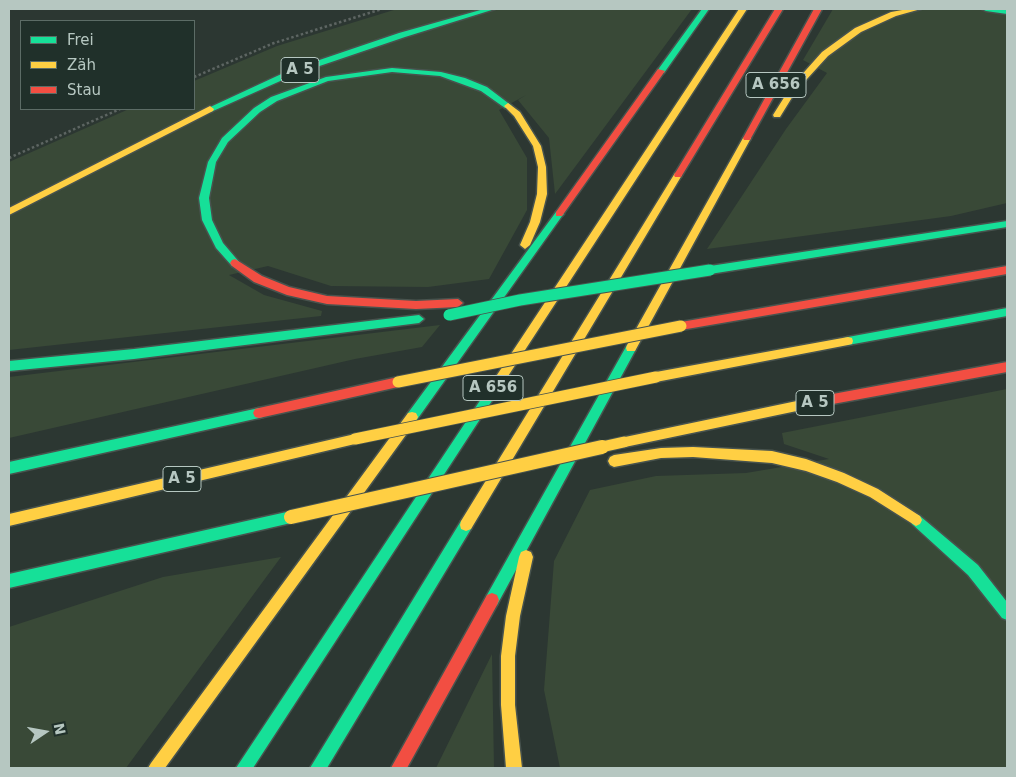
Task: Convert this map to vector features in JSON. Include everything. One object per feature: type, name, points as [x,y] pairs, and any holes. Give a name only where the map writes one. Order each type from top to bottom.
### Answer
[{"type":"highway","name":"A 5","points":[[9,212],[193,116],[292,72],[402,35],[491,9]]},
{"type":"highway","points":[[156,768],[506,288],[705,9]]},
{"type":"highway","name":"A 656","points":[[244,768],[743,9]]},
{"type":"highway","name":"A 656","points":[[318,768],[779,9]]},
{"type":"highway","name":"A 656","points":[[734,161],[818,9]]},
{"type":"highway","points":[[772,122],[793,90],[824,54],[858,30],[894,14],[917,9]]},
{"type":"highway","points":[[986,9],[1007,12]]},
{"type":"highway","points":[[506,288],[535,222],[542,194],[542,167],[537,146],[517,114],[484,90],[455,78],[418,71],[372,71],[313,83],[274,99],[257,110],[225,140],[212,162],[204,198],[207,220],[219,245],[234,262],[258,279],[287,291],[327,300],[387,304],[520,300]]},
{"type":"highway","points":[[399,768],[734,161],[756,145],[762,137]]},
{"type":"highway","points":[[9,366],[134,354],[440,316],[520,300],[1007,223]]},
{"type":"highway","points":[[9,468],[398,382],[681,326],[1007,270]]},
{"type":"highway","name":"A 5","points":[[9,520],[355,439],[656,377],[1007,312]]},
{"type":"highway","name":"A 5","points":[[545,462],[624,442],[842,397],[1007,367]]},
{"type":"highway","points":[[9,581],[545,462],[604,461],[661,453],[738,454],[772,457],[806,465],[840,477],[874,493],[909,514],[941,540],[972,570],[1007,612]]},
{"type":"highway","points":[[514,768],[508,705],[508,656],[520,575],[539,512]]},
{"type":"path","points":[[195,77],[274,43],[382,9]]},
{"type":"path","points":[[9,158],[118,110]]},
{"type":"green space","points":[[397,9],[692,9],[555,194],[549,138],[518,100],[526,95],[499,110],[527,158],[527,210],[489,279],[428,287],[331,286],[268,266],[229,275],[264,295],[322,311],[321,316],[9,350],[9,162],[127,110],[195,110],[195,81],[277,46]]},
{"type":"green space","points":[[833,9],[1007,9],[1007,203],[951,216],[707,249],[786,129],[827,73],[803,60]]},
{"type":"green space","points":[[440,325],[422,347],[355,359],[9,438],[9,377]]},
{"type":"green space","points":[[1007,389],[1007,768],[560,768],[544,690],[554,561],[590,490],[656,476],[746,473],[829,459],[784,444],[782,433]]},
{"type":"green space","points":[[281,557],[126,768],[9,768],[9,627],[163,577]]},
{"type":"green space","points":[[492,654],[494,768],[436,768]]},
{"type":"traffic: fast","points":[[210,109],[293,72],[402,35],[491,9]]},
{"type":"traffic: fast","points":[[661,71],[705,9]]},
{"type":"traffic: fast","points":[[986,9],[1007,12]]},
{"type":"traffic: fast","points":[[235,263],[219,245],[207,220],[204,198],[212,162],[225,140],[257,110],[274,99],[326,79],[392,70],[441,74],[462,80],[484,89],[508,106]]},
{"type":"traffic: fast","points":[[412,417],[559,214]]},
{"type":"traffic: fast","points":[[710,270],[1007,224]]},
{"type":"traffic: fast","points":[[449,315],[520,300],[710,270]]},
{"type":"traffic: fast","points":[[848,341],[1007,312]]},
{"type":"traffic: fast","points":[[9,366],[134,354],[419,319]]},
{"type":"traffic: fast","points":[[492,600],[631,348]]},
{"type":"traffic: fast","points":[[244,768],[495,387]]},
{"type":"traffic: fast","points":[[9,468],[259,413]]},
{"type":"traffic: fast","points":[[9,581],[291,517]]},
{"type":"traffic: fast","points":[[916,520],[973,570],[1007,613]]},
{"type":"traffic: fast","points":[[318,768],[466,525]]},
{"type":"traffic: slow","points":[[495,387],[743,9]]},
{"type":"traffic: slow","points":[[777,115],[793,90],[825,54],[858,30],[894,14],[917,9]]},
{"type":"traffic: slow","points":[[508,106],[517,114],[537,146],[542,167],[542,194],[535,222],[525,245]]},
{"type":"traffic: slow","points":[[9,212],[210,109]]},
{"type":"traffic: slow","points":[[631,348],[747,138]]},
{"type":"traffic: slow","points":[[466,525],[678,175]]},
{"type":"traffic: slow","points":[[398,382],[681,326]]},
{"type":"traffic: slow","points":[[656,377],[848,341]]},
{"type":"traffic: slow","points":[[355,439],[656,377]]},
{"type":"traffic: slow","points":[[625,442],[811,403]]},
{"type":"traffic: slow","points":[[156,768],[412,417]]},
{"type":"traffic: slow","points":[[9,520],[355,439]]},
{"type":"traffic: slow","points":[[291,517],[624,442]]},
{"type":"traffic: slow","points":[[614,461],[661,453],[693,452],[772,457],[806,465],[840,477],[874,493],[916,520]]},
{"type":"traffic: slow","points":[[514,768],[508,705],[508,656],[513,616],[526,557]]},
{"type":"traffic: jam","points":[[678,175],[779,9]]},
{"type":"traffic: jam","points":[[747,138],[818,9]]},
{"type":"traffic: jam","points":[[559,214],[661,71]]},
{"type":"traffic: jam","points":[[235,263],[258,279],[287,291],[327,300],[416,305],[458,303]]},
{"type":"traffic: jam","points":[[681,326],[1007,270]]},
{"type":"traffic: jam","points":[[811,403],[1007,367]]},
{"type":"traffic: jam","points":[[259,413],[398,382]]},
{"type":"traffic: jam","points":[[399,768],[492,600]]}]
